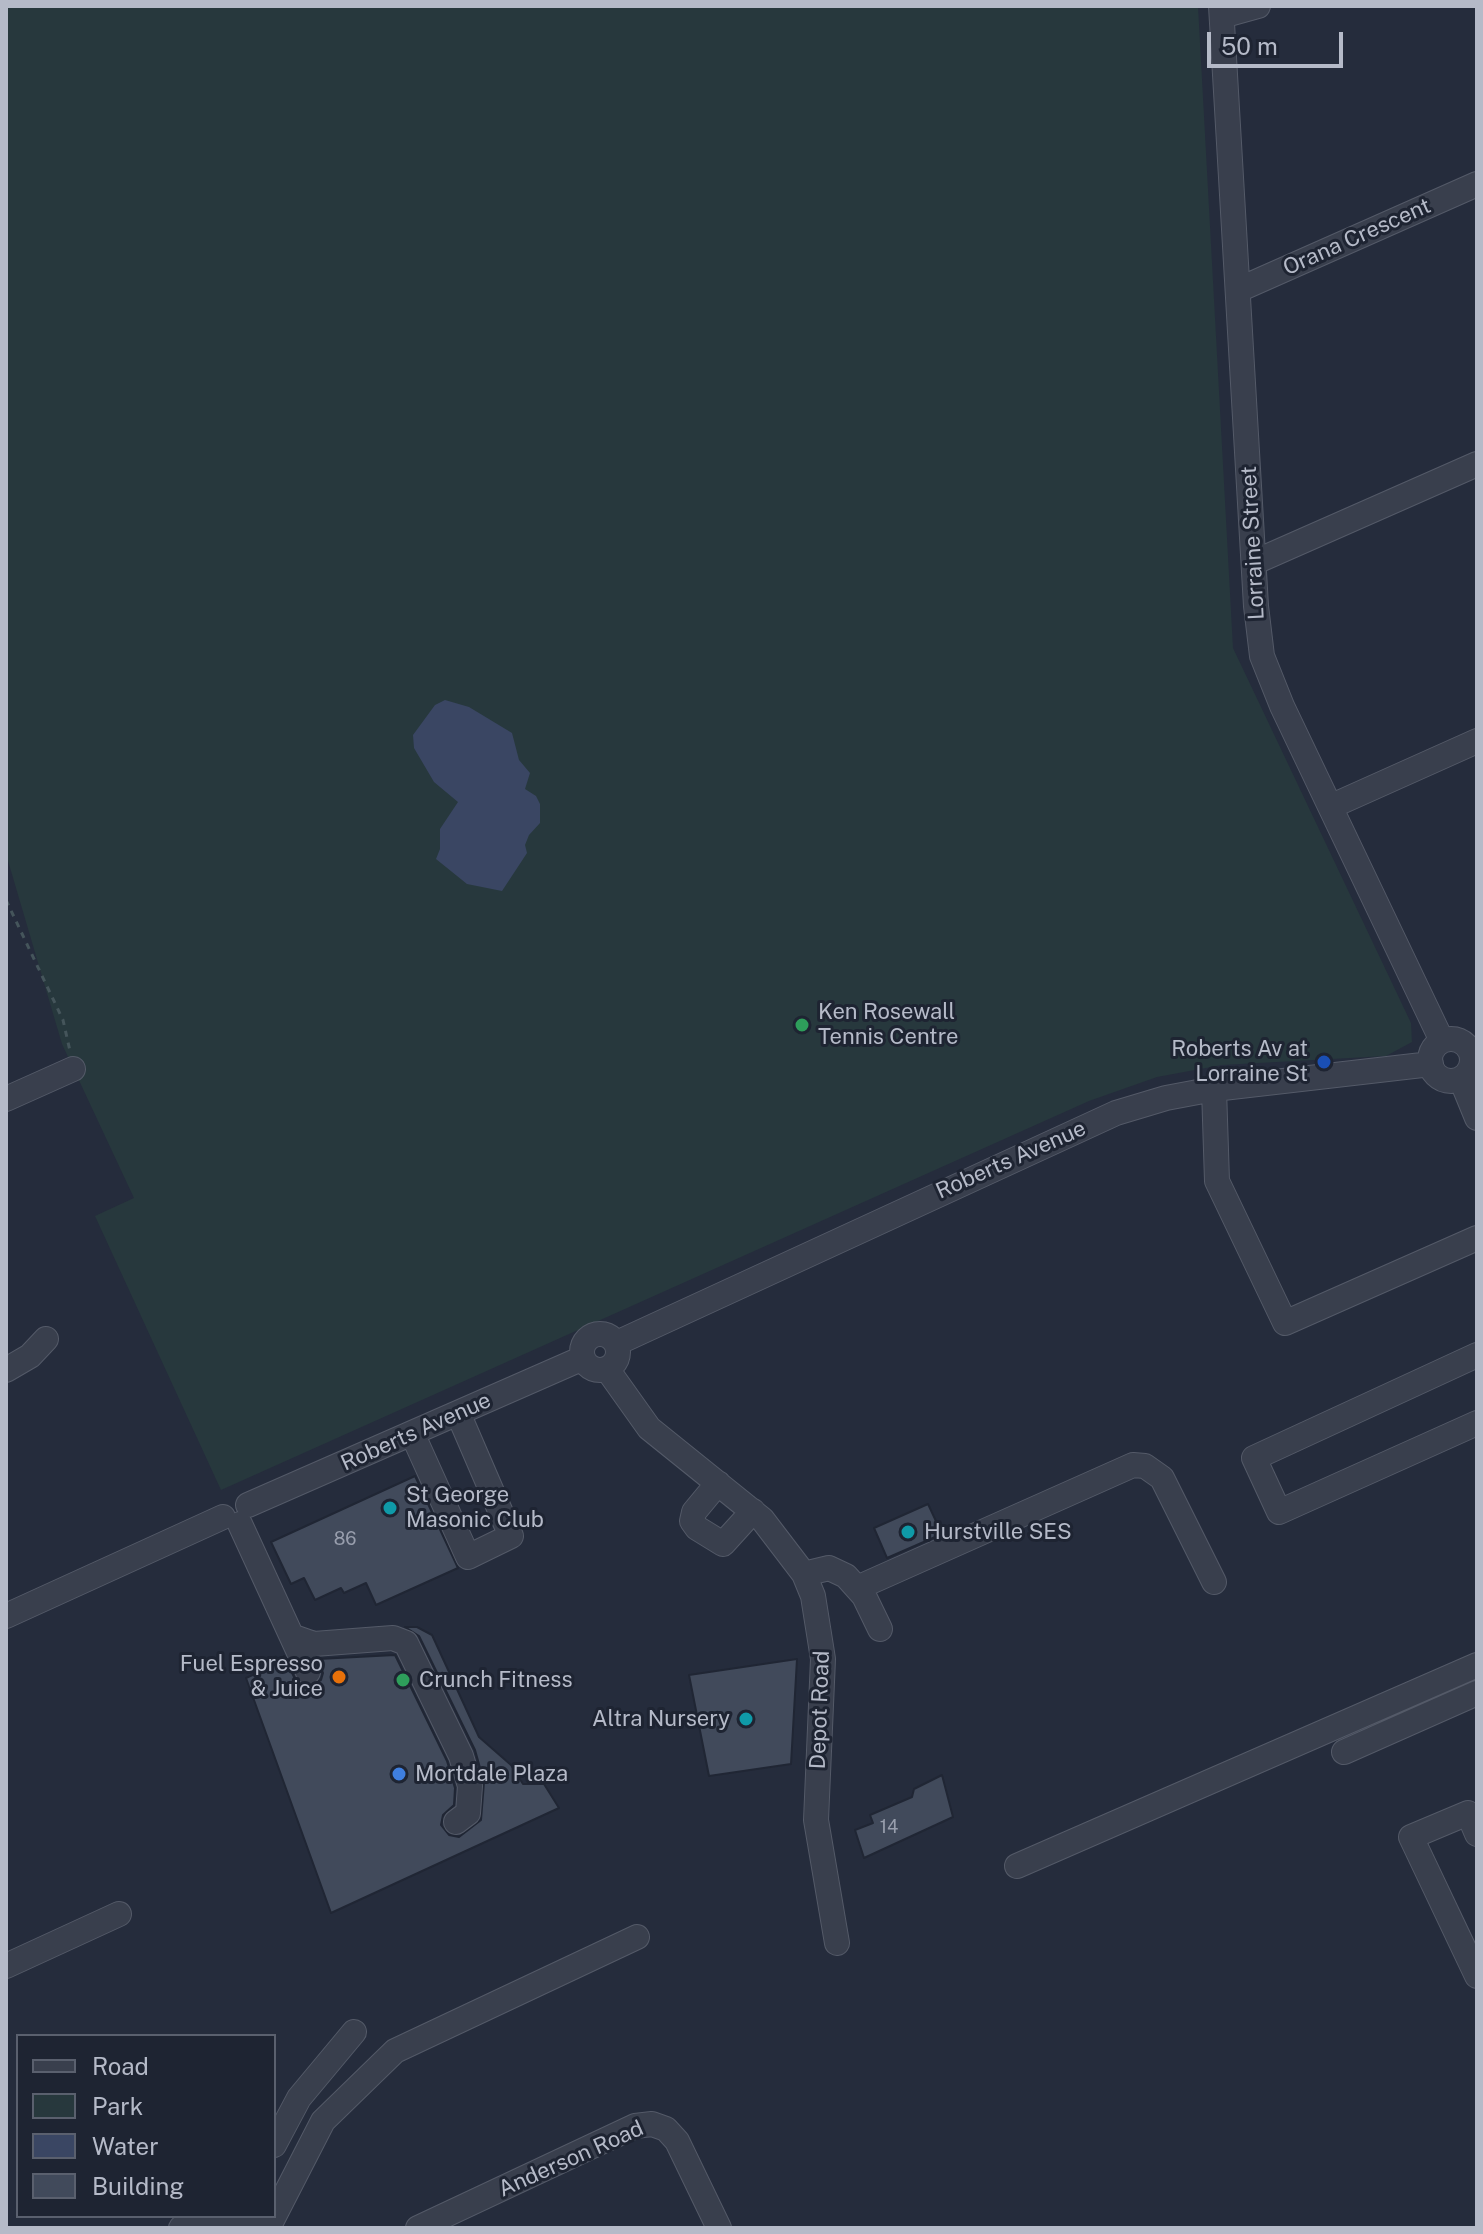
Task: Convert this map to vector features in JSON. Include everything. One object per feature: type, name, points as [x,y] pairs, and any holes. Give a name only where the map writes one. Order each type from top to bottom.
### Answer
[{"type":"street","points":[[1222,11],[1258,6]]},
{"type":"street","name":"Lorraine Street","points":[[1222,11],[1262,656],[1282,706],[1442,1041]]},
{"type":"street","name":"Orana Crescent","points":[[1238,290],[1477,184]]},
{"type":"street","points":[[1255,562],[1477,464]]},
{"type":"street","points":[[1332,806],[1477,741]]},
{"type":"street","points":[[1442,1041],[1460,1041],[1474,1054],[1472,1066],[1461,1079],[1442,1079],[1431,1064],[1432,1050],[1442,1041]]},
{"type":"street","name":"Roberts Avenue","points":[[6,1616],[237,1516],[412,1433],[583,1358],[583,1346],[596,1334],[608,1335],[617,1343],[1116,1113],[1166,1098],[1214,1089],[1431,1064]]},
{"type":"street","points":[[6,1099],[73,1069]]},
{"type":"street","points":[[1461,1079],[1477,1118]]},
{"type":"street","points":[[1214,1089],[1217,1181],[1285,1323],[1477,1238]]},
{"type":"street","points":[[6,1370],[30,1356],[46,1339]]},
{"type":"street","points":[[583,1358],[595,1369],[607,1369],[619,1355],[617,1343]]},
{"type":"street","points":[[1477,1355],[1254,1458],[1279,1512],[1477,1423]]},
{"type":"street","name":"Depot Road","points":[[607,1369],[649,1428],[753,1511],[804,1574],[823,1639],[816,1820],[837,1943]]},
{"type":"street","points":[[412,1433],[468,1557],[511,1536],[458,1413]]},
{"type":"street","points":[[857,1588],[1133,1465],[1145,1466],[1162,1478],[1214,1582]]},
{"type":"street","points":[[718,1483],[694,1512],[692,1521],[697,1528],[723,1544],[753,1511]]},
{"type":"street","points":[[237,1516],[308,1672]]},
{"type":"street","points":[[804,1574],[821,1568],[836,1569],[857,1588],[880,1629]]},
{"type":"street","points":[[294,1637],[314,1644],[393,1638],[406,1643],[461,1756],[470,1786],[468,1813],[456,1822]]},
{"type":"street","points":[[1017,1866],[1477,1665]]},
{"type":"street","points":[[1344,1752],[1477,1693]]},
{"type":"street","points":[[1477,1834],[1468,1813],[1411,1837],[1477,1976]]},
{"type":"street","points":[[6,1966],[119,1914]]},
{"type":"street","points":[[276,2212],[323,2121],[395,2051],[637,1937]]},
{"type":"street","points":[[276,2141],[299,2098],[354,2032]]},
{"type":"street","name":"Anderson Road","points":[[418,2228],[635,2126],[652,2124],[666,2129],[677,2141],[719,2228]]},
{"type":"street","points":[[181,2228],[225,2223],[259,2228]]},
{"type":"path","points":[[6,900],[63,1020],[73,1069]]},
{"type":"green space","points":[[6,6],[1198,6],[1233,648],[1411,1023],[1412,1042],[1386,1056],[1222,1065],[1157,1077],[1089,1101],[221,1490],[95,1216],[134,1198],[62,1044],[6,854]]},
{"type":"water","points":[[445,700],[469,707],[512,733],[519,760],[530,773],[525,789],[536,796],[540,804],[540,823],[529,835],[525,845],[527,853],[502,891],[467,884],[436,859],[440,849],[440,829],[458,802],[434,782],[414,748],[413,735],[435,705]]},
{"type":"building","name":"St George Masonic Club","points":[[415,1476],[458,1568],[376,1605],[366,1583],[344,1593],[341,1588],[315,1600],[304,1578],[291,1584],[271,1542]]},
{"type":"building","name":"Hurstville SES","points":[[928,1504],[942,1534],[887,1558],[874,1528]]},
{"type":"building","name":"Mortdale Plaza","points":[[405,1627],[417,1627],[432,1635],[479,1737],[511,1765],[523,1784],[544,1784],[559,1808],[331,1913],[246,1678],[281,1662],[284,1656],[295,1679],[307,1687],[321,1680],[323,1673],[318,1659],[395,1655],[447,1761],[455,1788],[454,1805],[443,1815],[441,1825],[449,1835],[459,1837],[481,1820],[484,1782],[475,1750],[419,1636]]},
{"type":"building","name":"Altra Nursery","points":[[797,1659],[791,1764],[709,1776],[689,1675]]},
{"type":"building","points":[[942,1775],[953,1817],[864,1858],[855,1830],[873,1823],[870,1815],[912,1797],[914,1789]]},
{"type":"place","name":"Ken Rosewall Tennis Centre","points":[[802,1025]]},
{"type":"place","name":"Roberts Av at Lorraine St","points":[[1324,1062]]},
{"type":"place","name":"St George Masonic Club","points":[[390,1508]]},
{"type":"place","name":"Hurstville SES","points":[[908,1532]]},
{"type":"place","name":"Fuel Espresso & Juice","points":[[339,1677]]},
{"type":"place","name":"Crunch Fitness","points":[[403,1680]]},
{"type":"place","name":"Altra Nursery","points":[[746,1719]]},
{"type":"place","name":"Mortdale Plaza","points":[[399,1774]]}]
